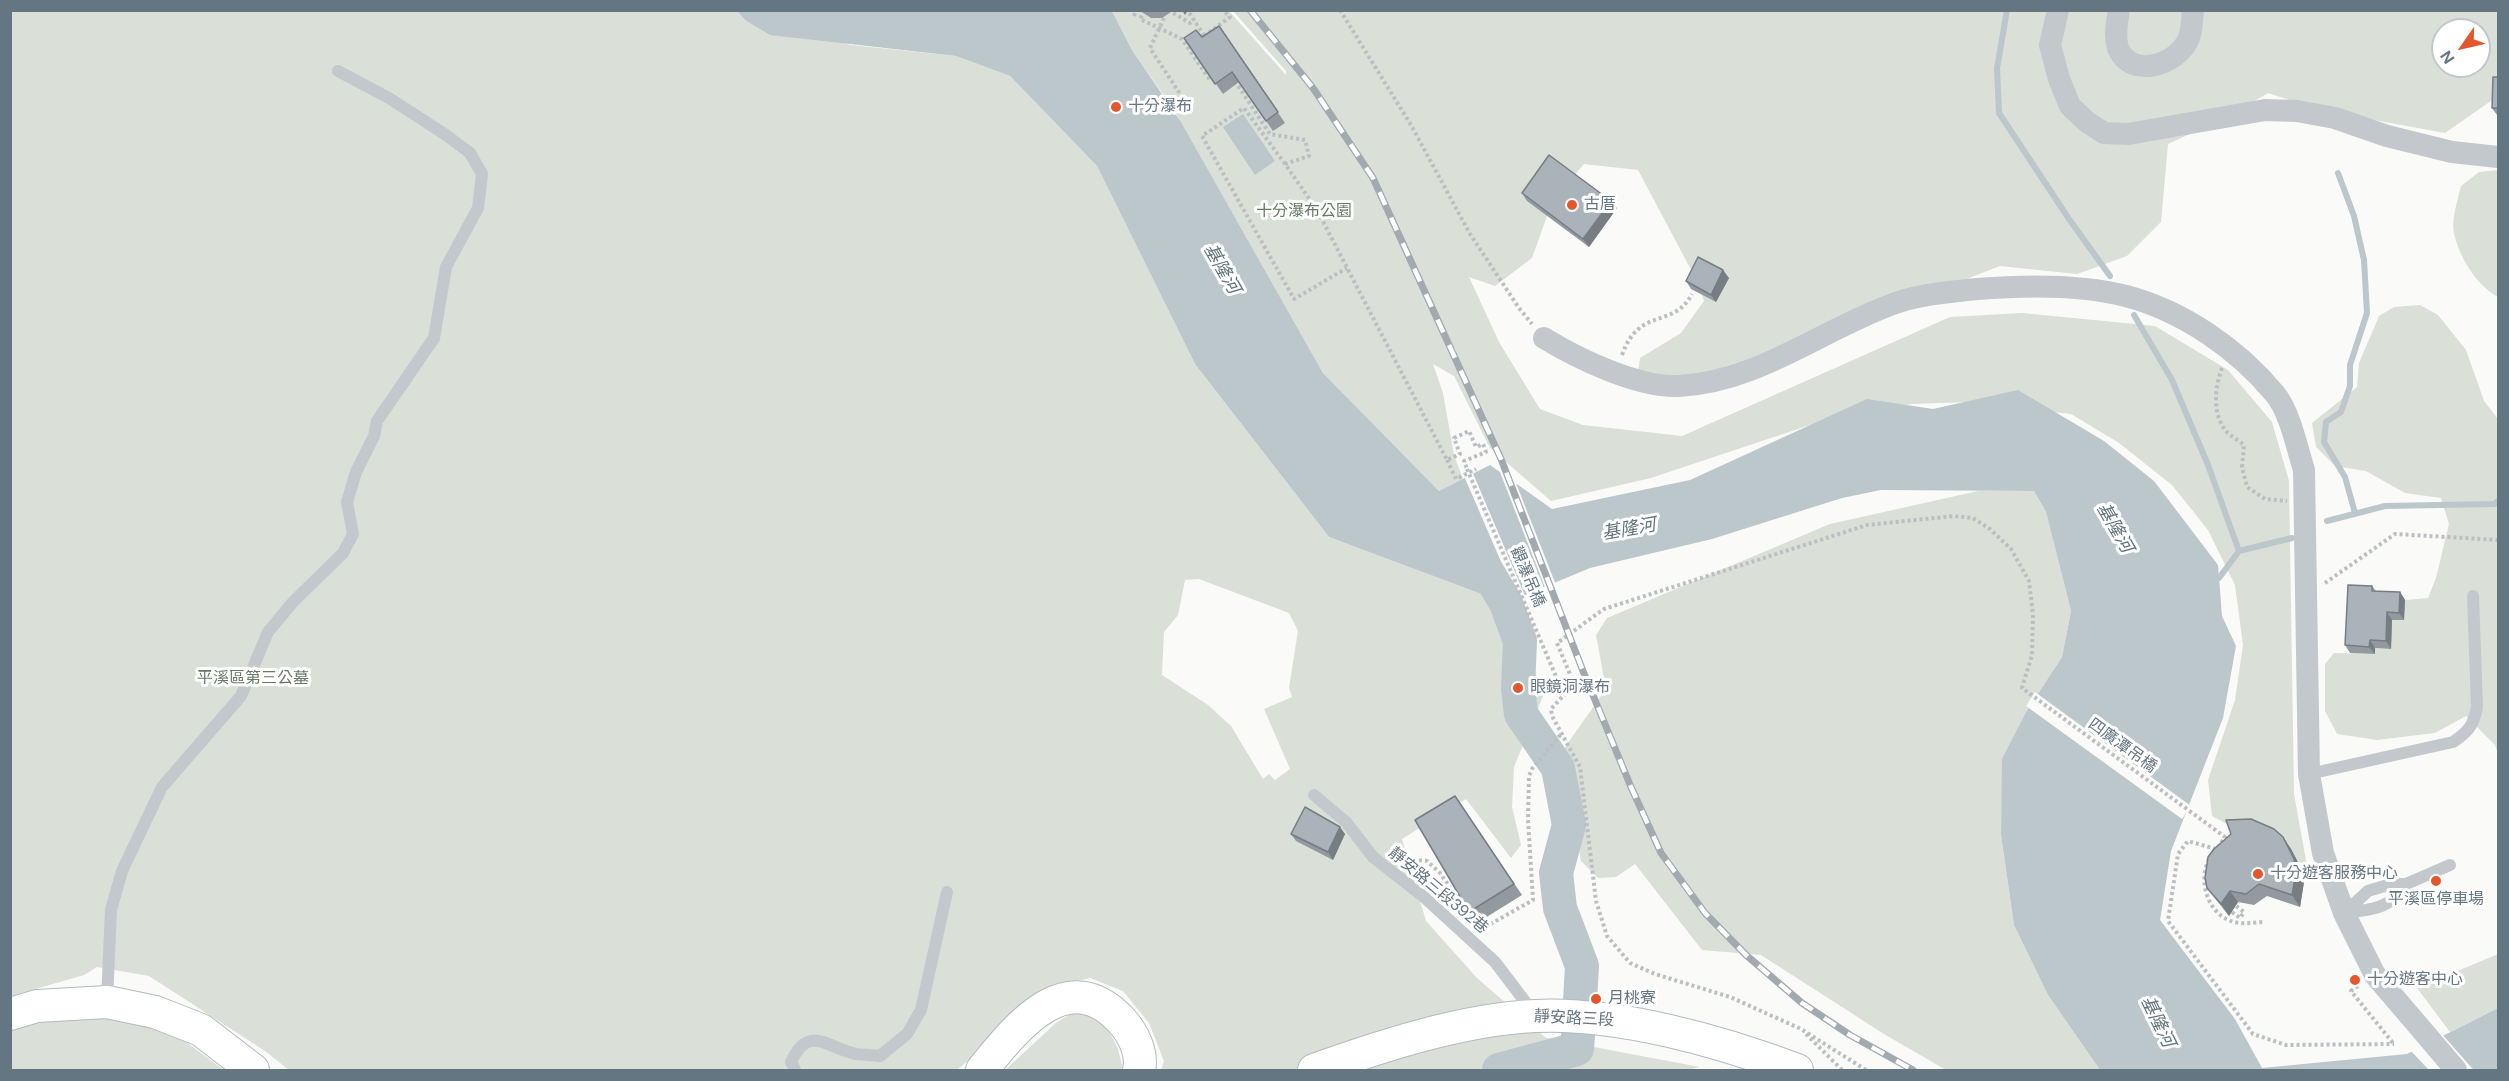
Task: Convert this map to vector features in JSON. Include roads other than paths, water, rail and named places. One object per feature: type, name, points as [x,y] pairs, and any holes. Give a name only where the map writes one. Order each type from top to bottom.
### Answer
[{"type":"main road","points":[[982,1071],[1019,1025],[1051,1003],[1071,997],[1091,1000],[1111,1010],[1127,1027],[1138,1049],[1141,1062],[1139,1071]]},
{"type":"main road","points":[[10,1014],[37,1006],[107,1002],[155,1012],[201,1030],[253,1071]]},
{"type":"main road","name":"靜安路三段","points":[[1314,1071],[1359,1054],[1459,1027],[1535,1016],[1615,1020],[1693,1038],[1769,1060],[1797,1071]]},
{"type":"street","points":[[2058,10],[2050,45],[2059,79],[2070,105],[2087,122],[2104,133],[2128,134],[2265,110],[2297,111],[2335,118],[2387,136],[2452,152],[2499,157]]},
{"type":"street","points":[[2119,10],[2115,28],[2119,49],[2132,63],[2152,66],[2174,59],[2189,39],[2193,10]]},
{"type":"street","points":[[1544,338],[1570,354],[1616,372],[1647,381],[1677,386],[1719,381],[1753,370],[1856,318],[1895,303],[1947,292],[2004,287],[2066,287],[2126,296],[2172,313],[2229,348],[2276,396],[2290,425],[2304,470],[2309,774],[2323,853],[2344,913],[2375,975],[2456,1071]]},
{"type":"lane","points":[[107,1002],[111,910],[122,871],[162,787],[241,696],[268,632],[293,602],[343,553],[353,534],[347,502],[356,472],[374,436],[377,421],[406,382],[434,338],[446,267],[478,208],[482,174],[470,153],[389,98],[338,71]]},
{"type":"lane","points":[[2309,774],[2453,742],[2469,731],[2475,720],[2477,707],[2473,596]]},
{"type":"lane","name":"靜安路三段392巷","points":[[1314,795],[1346,822],[1372,857],[1424,897],[1495,962],[1535,1016]]},
{"type":"lane","points":[[2344,913],[2368,891],[2391,884],[2406,884],[2450,866]]},
{"type":"lane","points":[[2344,913],[2373,909],[2397,898],[2406,884]]},
{"type":"lane","points":[[795,1071],[791,1062],[796,1050],[807,1041],[822,1040],[856,1054],[880,1056],[908,1034],[921,1010],[947,892]]},
{"type":"water","name":"基隆河","points":[[737,11],[1112,11],[1132,50],[1181,122],[1323,373],[1439,491],[1490,465],[1552,509],[1690,480],[1867,399],[1933,409],[2018,390],[2104,441],[2154,481],[2218,565],[2222,616],[2236,646],[2223,718],[2171,851],[2160,920],[2235,1019],[2262,1068],[2407,1054],[2498,1008],[2498,1070],[2100,1070],[2048,995],[2014,925],[2001,835],[2002,759],[2026,712],[2062,657],[2071,611],[2046,512],[2034,491],[1881,490],[1842,498],[1712,539],[1590,568],[1506,603],[1329,537],[1195,364],[1097,166],[1010,76],[956,56],[770,35],[745,20]]},
{"type":"water","points":[[1243,114],[1275,161],[1255,175],[1223,127]]},
{"type":"waterway","points":[[2007,10],[1997,68],[1999,113],[2069,219],[2110,276]]},
{"type":"waterway","points":[[2338,173],[2354,216],[2364,260],[2367,313],[2350,365],[2350,386],[2341,412],[2326,422],[2324,442],[2345,477],[2355,513]]},
{"type":"waterway","points":[[2134,315],[2172,380],[2208,465],[2239,551]]},
{"type":"waterway","points":[[2327,521],[2385,506],[2494,504],[2498,501]]},
{"type":"waterway","points":[[2213,581],[2219,578],[2239,551],[2292,538]]},
{"type":"waterway","points":[[1482,563],[1506,603],[1520,641],[1518,688],[1521,714],[1558,768],[1569,825],[1556,873],[1560,908],[1582,966],[1580,1001]]},
{"type":"waterway","points":[[1499,1070],[1577,1049],[1578,1035]]},
{"type":"railway","points":[[1250,10],[1313,88],[1373,178],[1501,459],[1583,671],[1661,853],[1705,913],[1746,955],[1802,1003],[1850,1035],[1913,1070]]},
{"type":"place","name":"十分瀑布","points":[[1116,107]]},
{"type":"place","name":"古厝","points":[[1572,205]]},
{"type":"place","name":"眼鏡洞瀑布","points":[[1518,688]]},
{"type":"place","name":"十分遊客服務中心","points":[[2258,874]]},
{"type":"place","name":"平溪區停車場","points":[[2436,881]]},
{"type":"place","name":"十分遊客中心","points":[[2355,980]]},
{"type":"place","name":"月桃寮","points":[[1596,999]]},
{"type":"park label","name":"十分瀑布公園","points":[[1304,212]]},
{"type":"park label","name":"平溪區第三公墓","points":[[253,679]]}]
